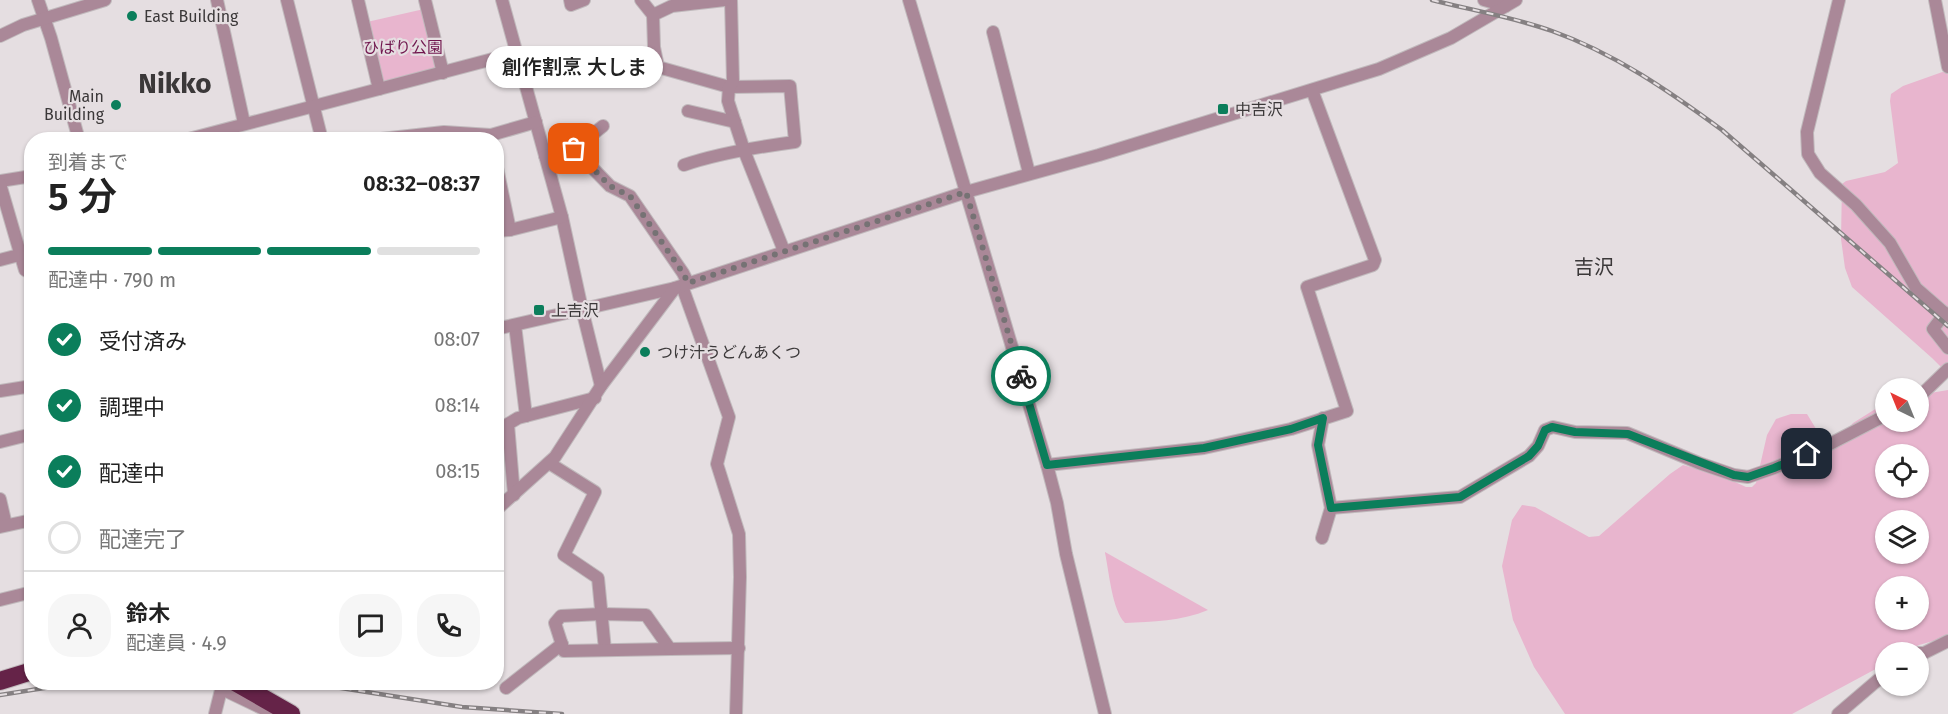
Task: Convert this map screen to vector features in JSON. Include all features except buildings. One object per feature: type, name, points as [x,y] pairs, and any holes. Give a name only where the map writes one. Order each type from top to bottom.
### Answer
[{"type":"highway","points":[[0,681],[24,674]]},
{"type":"highway","points":[[240,690],[291,714]]},
{"type":"street","points":[[38,0],[77,132]]},
{"type":"street","points":[[0,36],[23,25],[105,0]]},
{"type":"street","points":[[217,0],[244,123]]},
{"type":"street","points":[[287,0],[320,132]]},
{"type":"street","points":[[358,0],[379,89]]},
{"type":"street","points":[[425,0],[443,73]]},
{"type":"street","points":[[502,0],[562,217],[598,392]]},
{"type":"street","points":[[570,0],[571,5],[584,0]]},
{"type":"street","points":[[641,0],[653,15],[654,47],[658,68],[729,87],[790,86],[795,142],[745,149],[684,165]]},
{"type":"street","points":[[653,15],[672,6],[725,0]]},
{"type":"street","points":[[731,0],[733,82],[729,87],[728,101],[784,251]]},
{"type":"street","points":[[909,0],[1047,465],[1105,714]]},
{"type":"street","points":[[1484,0],[1511,3]]},
{"type":"street","points":[[1839,0],[1807,132],[1808,154],[1820,173],[1856,205],[1890,243],[1916,288],[1947,314],[1933,329],[1948,348]]},
{"type":"street","points":[[1935,0],[1948,67]]},
{"type":"street","points":[[504,327],[682,286],[966,192],[1099,155],[1312,90],[1398,62],[1451,38],[1511,3]]},
{"type":"street","points":[[993,32],[1029,173]]},
{"type":"street","points":[[213,132],[516,53]]},
{"type":"street","points":[[1047,465],[1204,448],[1291,429],[1347,411],[1307,287],[1373,265],[1375,260],[1312,90]]},
{"type":"street","points":[[688,111],[735,122]]},
{"type":"street","points":[[504,133],[536,122]]},
{"type":"street","points":[[545,156],[574,149],[603,126]]},
{"type":"street","points":[[574,149],[610,186],[630,196],[683,273],[682,286],[729,417],[717,464],[738,534],[740,577],[736,714]]},
{"type":"street","points":[[24,178],[0,182],[24,268]]},
{"type":"street","points":[[504,201],[510,230]]},
{"type":"street","points":[[504,230],[562,217]]},
{"type":"street","points":[[0,260],[19,255]]},
{"type":"street","points":[[504,503],[555,457],[598,392],[682,286]]},
{"type":"street","points":[[515,325],[526,416]]},
{"type":"street","points":[[1929,387],[1948,369]]},
{"type":"street","points":[[0,391],[24,387]]},
{"type":"street","points":[[514,495],[508,424],[598,392]]},
{"type":"street","points":[[1322,538],[1331,508],[1318,445],[1323,418]]},
{"type":"street","points":[[1331,508],[1460,497],[1529,456],[1538,446],[1545,430],[1552,427],[1575,432],[1628,434],[1699,463],[1734,475],[1748,477],[1824,447],[1875,421]]},
{"type":"street","points":[[0,442],[24,436]]},
{"type":"street","points":[[549,463],[595,492],[564,555],[598,578],[605,650]]},
{"type":"street","points":[[0,499],[3,526],[24,522]]},
{"type":"street","points":[[0,600],[24,594]]},
{"type":"street","points":[[670,649],[646,615],[561,616],[555,623],[564,651],[739,648]]},
{"type":"street","points":[[1929,650],[1948,641]]},
{"type":"street","points":[[506,688],[562,644]]},
{"type":"street","points":[[1838,714],[1875,682]]},
{"type":"street","points":[[215,714],[225,690]]},
{"type":"street","points":[[236,690],[274,714]]},
{"type":"green space","name":"ひばり公園","points":[[424,9],[436,65],[434,69],[385,82],[380,78],[367,22]]},
{"type":"green space","points":[[1948,70],[1948,374],[1852,287],[1845,268],[1841,239],[1842,184],[1846,181],[1885,172],[1898,163],[1891,94],[1903,86]]},
{"type":"green space","points":[[1948,390],[1948,641],[1875,642],[1875,669],[1792,714],[1565,714],[1534,667],[1513,620],[1502,566],[1512,520],[1522,505],[1535,507],[1589,537],[1599,536],[1683,465],[1722,476],[1746,487],[1752,487],[1756,483],[1767,435],[1776,419],[1791,414],[1807,414],[1827,447],[1831,447],[1853,423],[1875,409],[1875,432],[1929,432],[1929,393]]},
{"type":"green space","points":[[1105,552],[1208,610],[1177,619],[1125,623],[1114,600]]},
{"type":"railway","points":[[1432,0],[1552,31],[1597,50],[1640,74],[1722,130],[1948,326]]},
{"type":"railway","points":[[0,695],[32,690]]},
{"type":"railway","points":[[354,690],[462,707],[562,714]]},
{"type":"way so far","points":[[574,149],[610,186],[630,196],[688,283],[966,192],[1021,376]]},
{"type":"place","name":"East Building","points":[[132,16]]},
{"type":"place","name":"Main Building","points":[[116,105]]},
{"type":"place","name":"中吉沢","points":[[1223,109]]},
{"type":"place","name":"創作割烹 大しま","points":[[574,149]]},
{"type":"place","name":"上吉沢","points":[[539,310]]},
{"type":"place","name":"つけ汁うどんあくつ","points":[[645,352]]},
{"type":"district","name":"Nikko","points":[[175,83]]},
{"type":"district","name":"吉沢","points":[[1594,267]]},
{"type":"route","points":[[1021,376],[1047,465],[1204,448],[1291,429],[1323,418],[1318,445],[1331,508],[1460,497],[1529,456],[1538,446],[1545,430],[1552,427],[1575,432],[1628,434],[1699,463],[1734,475],[1748,477],[1807,454]]}]
